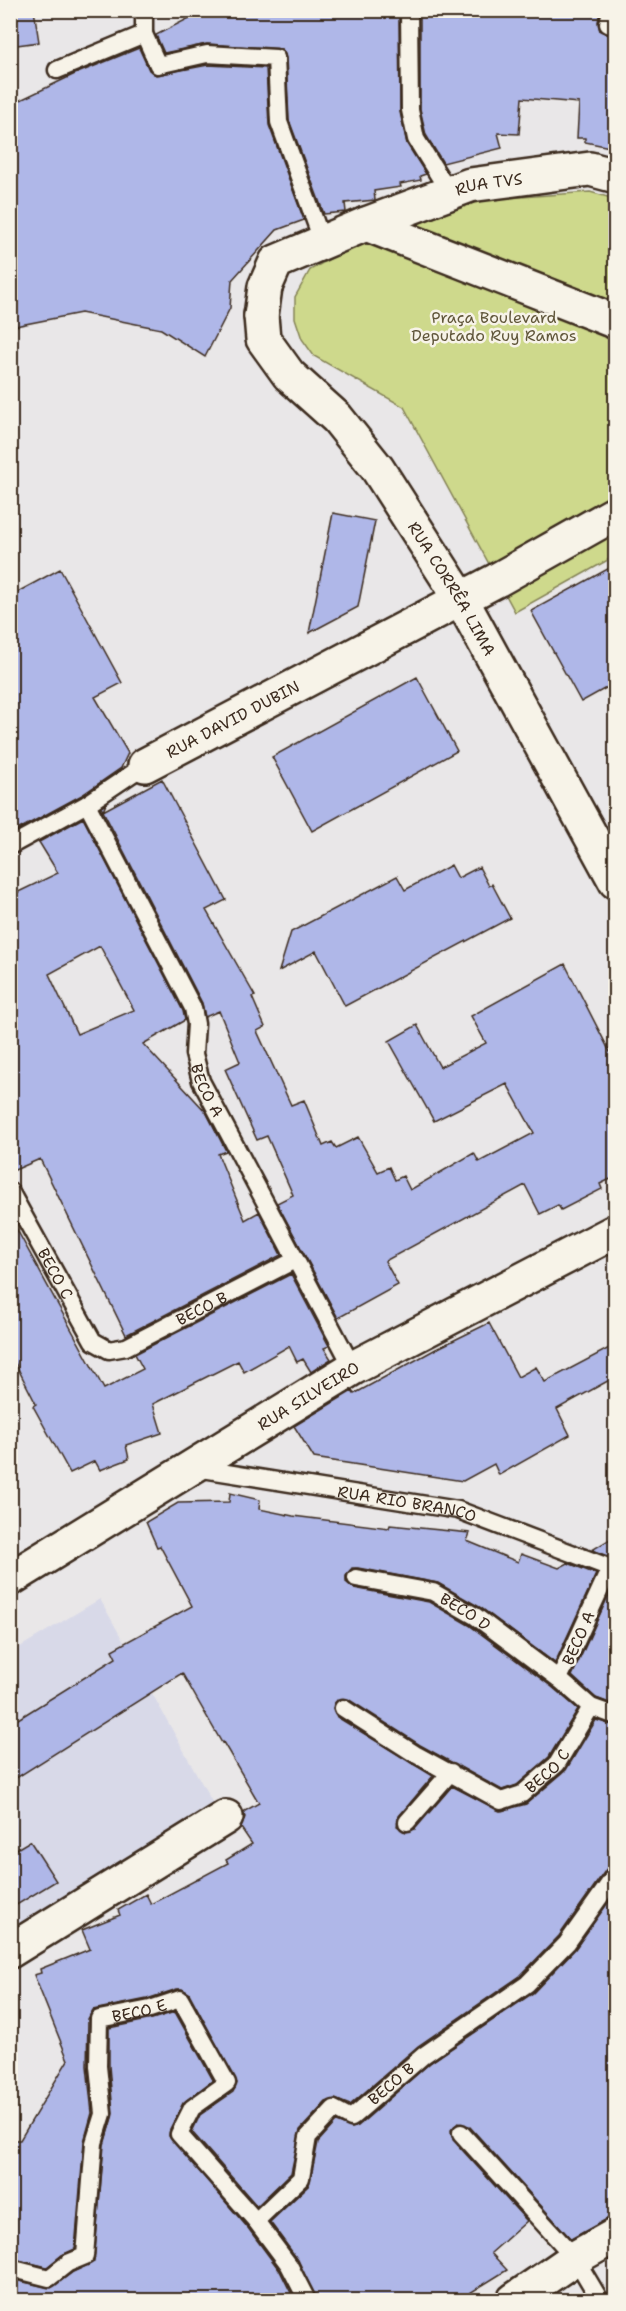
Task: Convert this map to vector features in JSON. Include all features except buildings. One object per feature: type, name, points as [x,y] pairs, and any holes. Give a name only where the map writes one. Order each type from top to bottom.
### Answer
[{"type":"street","name":"RUA TVS","points":[[261,316],[265,287],[276,262],[366,224],[470,185],[590,169],[615,176]]},
{"type":"street","points":[[366,224],[615,322]]},
{"type":"street","name":"RUA CORRÊA LIMA","points":[[261,316],[263,339],[289,375],[337,418],[377,468],[460,600],[615,882]]},
{"type":"street","name":"RUA DAVID DUBIN","points":[[145,765],[460,600],[615,513]]},
{"type":"street","name":"RUA SILVEIRO","points":[[10,1579],[353,1368],[615,1231]]},
{"type":"street","points":[[10,1952],[226,1817]]},
{"type":"street","points":[[514,2301],[575,2258],[615,2235]]},
{"type":"lane","points":[[144,10],[144,34],[158,65],[207,54],[276,58],[279,122],[323,243]]},
{"type":"lane","points":[[408,10],[410,110],[416,139],[449,192]]},
{"type":"lane","points":[[611,10],[608,24],[615,27]]},
{"type":"lane","points":[[57,70],[144,34]]},
{"type":"lane","name":"RUA DAVID DUBIN","points":[[10,846],[87,804],[145,765]]},
{"type":"lane","name":"BECO A","points":[[87,804],[193,1008],[196,1024],[194,1054],[201,1081],[353,1368]]},
{"type":"lane","name":"BECO C","points":[[10,1191],[93,1341],[109,1350]]},
{"type":"lane","name":"BECO B","points":[[109,1350],[126,1347],[295,1260]]},
{"type":"lane","name":"RUA RIO BRANCO","points":[[192,1468],[458,1510],[613,1569]]},
{"type":"lane","name":"BECO A","points":[[613,1569],[559,1679],[591,1707],[615,1716]]},
{"type":"lane","name":"BECO D","points":[[357,1578],[433,1592],[475,1616],[559,1679]]},
{"type":"lane","name":"BECO C","points":[[343,1708],[415,1754],[501,1801],[522,1794],[557,1764],[591,1707]]},
{"type":"lane","points":[[406,1822],[451,1772]]},
{"type":"lane","name":"BECO B","points":[[256,2221],[301,2178],[308,2137],[334,2109],[351,2118],[424,2055],[527,1984],[567,1943],[615,1874]]},
{"type":"lane","name":"BECO E","points":[[10,2268],[49,2278],[68,2263],[86,2256],[94,2143],[103,2114],[98,2066],[99,2019],[150,2009],[180,1999],[227,2083],[192,2108],[179,2134],[256,2221]]},
{"type":"lane","points":[[461,2133],[575,2258],[600,2301]]},
{"type":"lane","points":[[256,2221],[290,2265],[307,2301]]},
{"type":"shaded area","points":[[100,1599],[216,1809],[11,1930],[10,1653]]},
{"type":"green space","name":"Praça Boulevard Deputado Ruy Ramos","points":[[590,192],[615,199],[615,556],[515,612],[404,407],[314,356],[302,339],[295,318],[295,297],[310,270],[340,253],[481,200]]}]
